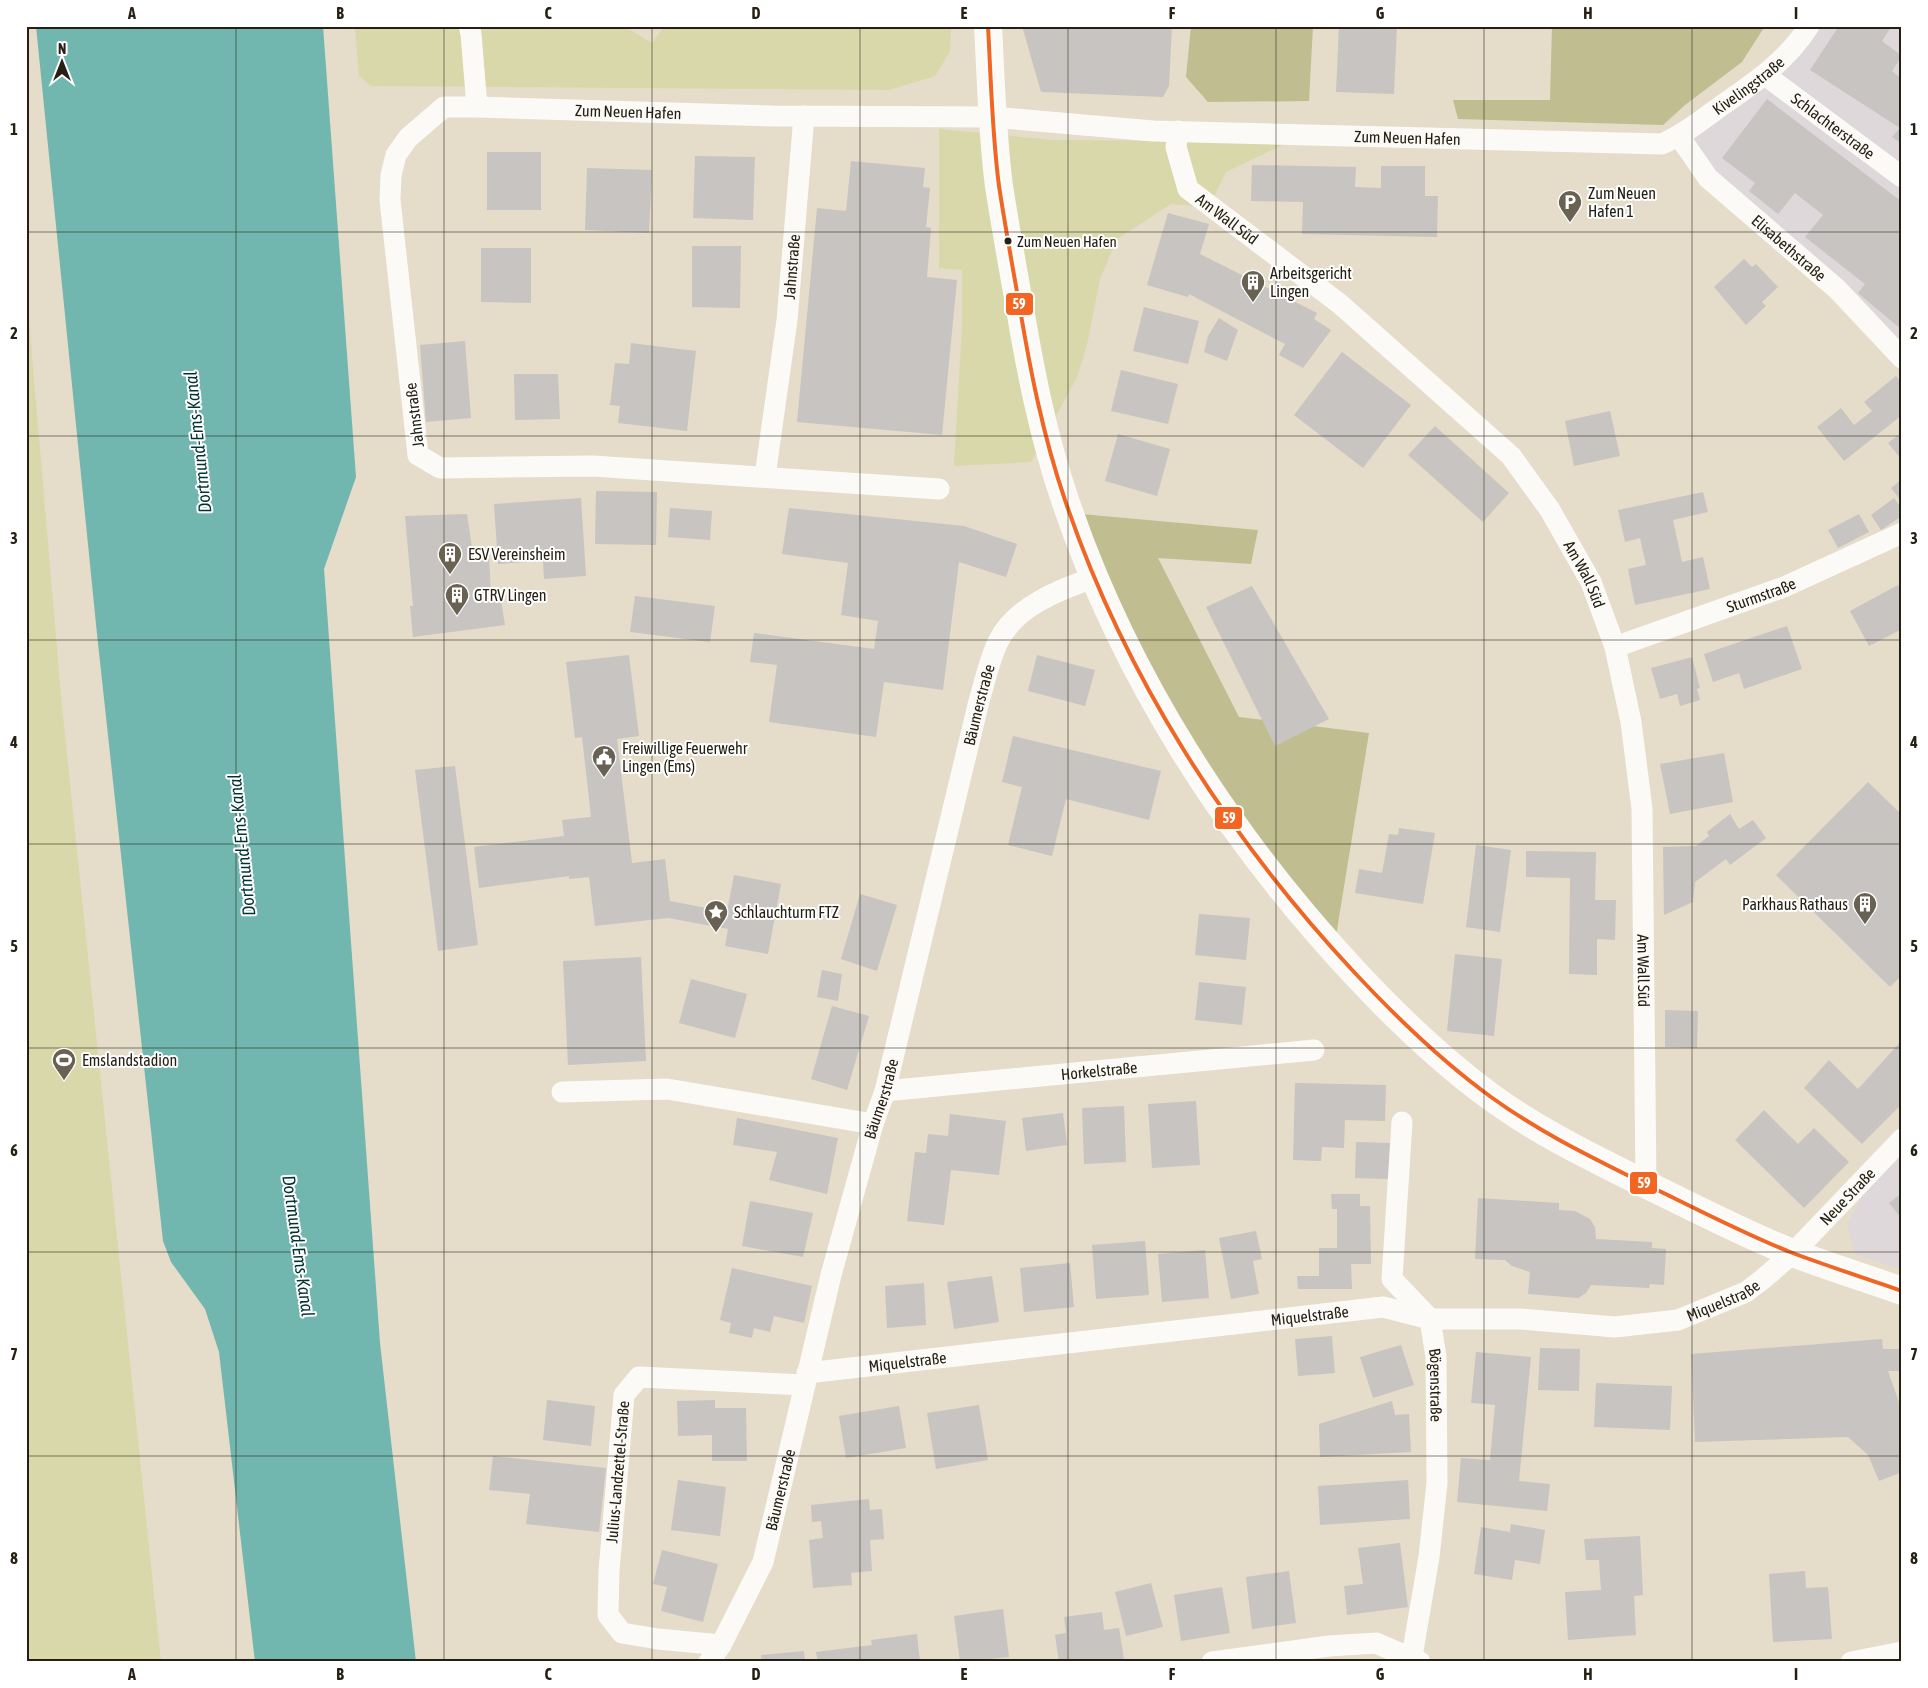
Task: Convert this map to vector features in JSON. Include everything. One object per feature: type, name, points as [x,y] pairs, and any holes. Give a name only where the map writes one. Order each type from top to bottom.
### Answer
[{"type":"main road","points":[[988,26],[992,117],[999,184],[1028,358],[1064,498],[1096,577],[1147,687],[1191,761],[1240,835],[1308,923],[1419,1039],[1491,1097],[1562,1143],[1739,1230],[1793,1253],[1902,1291]]},
{"type":"street","points":[[468,26],[471,34],[477,107]]},
{"type":"street","name":"Kivelingstraße","points":[[1679,136],[1765,75],[1798,44],[1809,26]]},
{"type":"street","name":"Schlachterstraße","points":[[1765,75],[1902,177]]},
{"type":"street","name":"Zum Neuen Hafen","points":[[444,107],[804,116],[992,117],[1153,131],[1622,144],[1662,144],[1679,136]]},
{"type":"street","name":"Jahnstraße","points":[[444,107],[408,138],[396,155],[391,175],[390,200],[418,455],[440,468],[593,466],[939,489]]},
{"type":"street","name":"Jahnstraße","points":[[766,476],[787,320],[804,116]]},
{"type":"street","name":"Am Wall Süd","points":[[1178,131],[1176,147],[1188,189],[1340,304],[1511,456],[1550,510],[1591,582],[1615,647],[1631,722],[1642,809],[1646,1184]]},
{"type":"street","name":"Elisabethstraße","points":[[1679,136],[1708,178],[1837,289],[1902,358]]},
{"type":"street","name":"Sturmstraße","points":[[1615,647],[1784,587],[1902,534]]},
{"type":"street","name":"Bäumerstraße","points":[[715,1654],[763,1562],[831,1275],[873,1124],[885,1091],[979,701],[998,641],[1022,612],[1059,590],[1096,577]]},
{"type":"street","name":"Horkelstraße","points":[[885,1091],[1314,1050]]},
{"type":"street","points":[[562,1092],[667,1089],[873,1124]]},
{"type":"street","points":[[1402,1122],[1392,1279],[1430,1319]]},
{"type":"street","name":"Neue Straße","points":[[1793,1253],[1902,1139]]},
{"type":"street","name":"Miquelstraße","points":[[806,1379],[1382,1307],[1430,1319],[1521,1319],[1615,1327],[1678,1320],[1746,1292],[1793,1253]]},
{"type":"street","name":"Bögenstraße","points":[[1415,1661],[1438,1484],[1436,1357],[1430,1319]]},
{"type":"street","name":"Julius-Landzettel-Straße","points":[[715,1654],[658,1639],[622,1633],[608,1615],[609,1571],[624,1395],[639,1377],[806,1379]]},
{"type":"street","points":[[1212,1662],[1329,1646],[1376,1643],[1415,1661]]},
{"type":"street","points":[[1851,1662],[1902,1652]]},
{"type":"shaded area","points":[[1191,26],[1313,26],[1309,101],[1208,102],[1186,77]]},
{"type":"shaded area","points":[[1552,26],[1765,26],[1742,62],[1685,105],[1663,125],[1458,119],[1453,100],[1550,100]]},
{"type":"shaded area","points":[[1807,26],[1902,26],[1902,345],[1677,141]]},
{"type":"shaded area","points":[[1070,513],[1258,530],[1251,564],[1158,558],[1239,717],[1369,733],[1335,942],[1239,835]]},
{"type":"shaded area","points":[[1902,1142],[1902,1270],[1855,1254],[1847,1225],[1875,1169]]},
{"type":"green space","points":[[355,26],[624,26],[652,43],[664,26],[951,26],[950,51],[935,76],[889,90],[371,86],[359,76]]},
{"type":"green space","points":[[939,129],[1053,140],[1289,142],[1226,172],[1209,207],[1171,204],[1117,239],[1100,279],[1087,345],[1077,377],[1031,462],[954,466],[962,326],[962,270],[939,268]]},
{"type":"green space","name":"Emslandstadion","points":[[26,285],[61,696],[161,1662],[26,1662]]},
{"type":"water","name":"Dortmund-Ems-Kanal","points":[[36,26],[323,26],[356,477],[324,569],[380,1343],[416,1662],[255,1662],[219,1352],[205,1309],[171,1262],[163,1241],[97,634]]},
{"type":"building","points":[[1022,26],[1172,26],[1169,86],[1163,97],[1041,92]]},
{"type":"building","points":[[1339,26],[1397,26],[1394,94],[1336,92]]},
{"type":"building","points":[[1839,26],[1892,26],[1882,41],[1902,56],[1892,71],[1902,79],[1902,144],[1892,137],[1900,128],[1810,70]]},
{"type":"building","points":[[1767,99],[1902,202],[1902,330],[1858,293],[1865,284],[1805,237],[1823,215],[1795,193],[1778,214],[1749,191],[1755,183],[1722,158]]},
{"type":"building","points":[[487,152],[541,152],[541,210],[487,210]]},
{"type":"building","points":[[695,156],[755,157],[753,220],[693,218]]},
{"type":"building","points":[[851,161],[925,168],[923,187],[930,188],[926,227],[931,228],[927,277],[957,280],[942,435],[797,422],[817,208],[846,211]]},
{"type":"building","points":[[1252,165],[1356,167],[1355,187],[1381,188],[1381,166],[1425,166],[1425,196],[1438,196],[1437,237],[1302,234],[1303,202],[1251,201]]},
{"type":"building","points":[[587,168],[652,170],[649,233],[585,230]]},
{"type":"building","name":"Arbeitsgericht Lingen","points":[[1168,213],[1209,224],[1200,254],[1317,313],[1314,319],[1331,330],[1303,368],[1279,355],[1285,344],[1189,294],[1188,297],[1147,285]]},
{"type":"building","points":[[692,246],[741,246],[740,308],[692,307]]},
{"type":"building","points":[[481,248],[531,248],[531,303],[481,302]]},
{"type":"building","points":[[1744,259],[1752,267],[1756,264],[1778,287],[1762,302],[1766,306],[1746,325],[1714,287]]},
{"type":"building","points":[[1144,307],[1199,321],[1188,364],[1133,351]]},
{"type":"building","points":[[1219,318],[1238,330],[1227,361],[1204,352],[1208,336]]},
{"type":"building","points":[[465,341],[471,418],[426,422],[420,345]]},
{"type":"building","points":[[631,343],[696,351],[687,431],[618,423],[620,406],[610,405],[615,363],[629,364]]},
{"type":"building","points":[[1342,352],[1411,405],[1363,468],[1294,415]]},
{"type":"building","points":[[1121,370],[1178,384],[1168,424],[1111,411]]},
{"type":"building","points":[[514,374],[558,374],[560,419],[515,420]]},
{"type":"building","points":[[1896,376],[1902,383],[1902,415],[1844,461],[1817,427],[1841,408],[1854,425],[1872,411],[1864,402]]},
{"type":"building","points":[[1610,411],[1620,456],[1574,466],[1565,421]]},
{"type":"building","points":[[1435,426],[1509,493],[1483,522],[1408,455]]},
{"type":"building","points":[[1902,432],[1902,460],[1888,443]]},
{"type":"building","points":[[1118,434],[1170,449],[1157,496],[1105,481]]},
{"type":"building","points":[[1902,479],[1902,502],[1891,488]]},
{"type":"building","points":[[596,491],[657,492],[656,545],[595,544]]},
{"type":"building","points":[[1703,492],[1708,512],[1673,520],[1682,562],[1703,557],[1710,589],[1635,605],[1628,569],[1646,565],[1640,538],[1625,542],[1618,510]]},
{"type":"building","points":[[581,498],[586,576],[544,579],[543,561],[498,564],[494,504]]},
{"type":"building","points":[[1894,498],[1902,509],[1902,516],[1881,530],[1871,515]]},
{"type":"building","points":[[670,508],[712,511],[710,540],[668,537]]},
{"type":"building","points":[[789,508],[964,526],[1017,544],[1006,577],[959,562],[943,690],[884,682],[876,737],[769,722],[777,665],[750,662],[754,633],[874,649],[878,621],[841,615],[848,563],[782,554]]},
{"type":"building","name":"ESV Vereinsheim","points":[[467,514],[473,554],[489,555],[491,595],[500,595],[505,625],[413,637],[410,606],[413,606],[405,516]]},
{"type":"building","points":[[1859,514],[1869,532],[1838,548],[1828,530]]},
{"type":"building","points":[[1898,585],[1902,592],[1902,629],[1869,646],[1850,611]]},
{"type":"building","points":[[1252,586],[1329,719],[1275,746],[1206,607]]},
{"type":"building","points":[[635,596],[715,606],[710,642],[630,632]]},
{"type":"building","points":[[1787,626],[1802,669],[1744,689],[1739,673],[1713,682],[1704,654]]},
{"type":"building","name":"Freiwillige Feuerwehr Lingen (Ems)","points":[[629,655],[639,736],[617,739],[632,863],[665,859],[670,901],[727,912],[734,875],[781,884],[768,954],[725,946],[728,929],[668,918],[595,926],[589,877],[569,879],[569,876],[479,888],[474,847],[564,836],[562,820],[591,817],[582,737],[575,738],[566,662]]},
{"type":"building","points":[[1037,655],[1095,670],[1085,706],[1028,691]]},
{"type":"building","points":[[1692,657],[1700,688],[1697,689],[1700,700],[1680,706],[1677,694],[1660,699],[1651,668]]},
{"type":"building","points":[[1013,736],[1161,771],[1149,820],[1066,799],[1052,856],[1008,845],[1022,787],[1002,782]]},
{"type":"building","points":[[1724,753],[1733,802],[1670,814],[1660,764]]},
{"type":"building","points":[[455,766],[478,945],[438,951],[415,770]]},
{"type":"building","name":"Parkhaus Rathaus","points":[[1868,782],[1902,815],[1902,975],[1890,987],[1776,875]]},
{"type":"building","points":[[1730,814],[1739,829],[1753,820],[1766,838],[1730,865],[1726,859],[1695,882],[1693,902],[1664,915],[1663,847],[1696,846],[1709,836],[1707,832]]},
{"type":"building","points":[[1399,828],[1435,833],[1423,904],[1355,893],[1359,869],[1382,873],[1389,834],[1398,835]]},
{"type":"building","points":[[1476,845],[1511,850],[1500,932],[1466,927]]},
{"type":"building","points":[[1526,851],[1596,852],[1595,900],[1616,900],[1615,940],[1597,939],[1597,975],[1569,974],[1570,878],[1526,877]]},
{"type":"building","points":[[860,894],[897,905],[877,971],[841,959]]},
{"type":"building","points":[[1199,914],[1250,918],[1246,960],[1195,955]]},
{"type":"building","points":[[1455,954],[1502,959],[1494,1036],[1447,1031]]},
{"type":"building","points":[[641,957],[646,1061],[568,1065],[563,961]]},
{"type":"building","points":[[822,970],[842,974],[838,1001],[817,997]]},
{"type":"building","points":[[691,979],[747,994],[735,1038],[679,1023]]},
{"type":"building","points":[[1199,982],[1246,987],[1242,1025],[1195,1020]]},
{"type":"building","points":[[832,1006],[869,1016],[847,1090],[811,1079]]},
{"type":"building","points":[[1665,1010],[1698,1011],[1697,1048],[1665,1047]]},
{"type":"building","points":[[1902,1040],[1902,1104],[1862,1144],[1804,1088],[1829,1060],[1858,1089]]},
{"type":"building","points":[[1295,1083],[1386,1085],[1385,1121],[1345,1120],[1344,1148],[1322,1147],[1321,1161],[1293,1160]]},
{"type":"building","points":[[1196,1101],[1200,1165],[1152,1168],[1148,1104]]},
{"type":"building","points":[[1124,1106],[1126,1162],[1084,1164],[1082,1108]]},
{"type":"building","points":[[1764,1110],[1798,1144],[1814,1128],[1849,1162],[1804,1208],[1735,1140]]},
{"type":"building","points":[[1063,1113],[1067,1145],[1026,1151],[1022,1118]]},
{"type":"building","points":[[950,1114],[1006,1121],[999,1175],[951,1170],[944,1225],[907,1221],[915,1152],[926,1153],[928,1134],[948,1136]]},
{"type":"building","points":[[737,1118],[838,1138],[827,1194],[769,1180],[777,1152],[733,1145]]},
{"type":"building","points":[[1356,1142],[1390,1143],[1389,1179],[1355,1178]]},
{"type":"building","points":[[1902,1193],[1902,1219],[1889,1203]]},
{"type":"building","points":[[1331,1194],[1360,1194],[1360,1206],[1370,1206],[1371,1264],[1351,1264],[1352,1289],[1298,1289],[1297,1276],[1319,1276],[1319,1248],[1337,1248],[1337,1209],[1332,1209]]},
{"type":"building","points":[[1478,1198],[1559,1203],[1559,1210],[1575,1211],[1590,1219],[1595,1227],[1596,1239],[1652,1242],[1652,1248],[1666,1249],[1664,1285],[1650,1284],[1649,1288],[1591,1285],[1586,1293],[1578,1298],[1528,1294],[1530,1272],[1512,1266],[1505,1260],[1475,1259]]},
{"type":"building","points":[[750,1201],[813,1213],[803,1257],[742,1246]]},
{"type":"building","points":[[1256,1231],[1262,1259],[1253,1261],[1259,1294],[1231,1299],[1219,1238]]},
{"type":"building","points":[[1145,1241],[1149,1295],[1096,1299],[1092,1245]]},
{"type":"building","points":[[1205,1250],[1209,1298],[1162,1302],[1158,1254]]},
{"type":"building","points":[[1070,1263],[1074,1307],[1024,1312],[1020,1268]]},
{"type":"building","points":[[732,1268],[812,1286],[804,1323],[774,1316],[770,1332],[754,1328],[752,1338],[729,1333],[731,1323],[720,1320]]},
{"type":"building","points":[[992,1276],[999,1322],[954,1329],[947,1282]]},
{"type":"building","points":[[924,1283],[926,1325],[887,1328],[885,1286]]},
{"type":"building","points":[[1332,1336],[1335,1373],[1298,1376],[1295,1339]]},
{"type":"building","points":[[1882,1339],[1883,1349],[1899,1349],[1900,1371],[1888,1371],[1902,1411],[1902,1472],[1879,1481],[1868,1455],[1848,1437],[1695,1442],[1691,1354]]},
{"type":"building","points":[[1401,1345],[1414,1385],[1373,1398],[1360,1357]]},
{"type":"building","points":[[1540,1348],[1580,1349],[1579,1391],[1538,1390]]},
{"type":"building","points":[[1476,1352],[1531,1357],[1519,1481],[1550,1484],[1547,1511],[1457,1502],[1461,1458],[1490,1460],[1495,1405],[1471,1403]]},
{"type":"building","points":[[1596,1383],[1672,1386],[1670,1430],[1594,1427]]},
{"type":"building","points":[[547,1400],[595,1406],[591,1446],[543,1440]]},
{"type":"building","points":[[715,1400],[715,1408],[746,1408],[747,1461],[712,1461],[712,1435],[678,1436],[677,1401]]},
{"type":"building","points":[[1392,1401],[1395,1415],[1409,1414],[1411,1452],[1320,1457],[1319,1424]]},
{"type":"building","points":[[979,1405],[988,1460],[936,1469],[927,1413]]},
{"type":"building","points":[[899,1406],[906,1448],[846,1458],[839,1416]]},
{"type":"building","points":[[493,1456],[606,1468],[599,1532],[526,1524],[530,1494],[489,1490]]},
{"type":"building","points":[[678,1480],[726,1487],[720,1536],[671,1530]]},
{"type":"building","points":[[1408,1480],[1410,1519],[1320,1525],[1318,1486]]},
{"type":"building","points":[[869,1499],[870,1510],[882,1509],[884,1539],[870,1540],[872,1571],[851,1573],[852,1585],[813,1588],[809,1540],[823,1538],[821,1521],[812,1522],[811,1505]]},
{"type":"building","points":[[1511,1524],[1545,1530],[1540,1564],[1515,1560],[1512,1580],[1474,1574],[1481,1527],[1510,1532]]},
{"type":"building","points":[[1640,1536],[1643,1595],[1634,1596],[1636,1635],[1568,1640],[1565,1592],[1601,1590],[1599,1560],[1586,1560],[1584,1539]]},
{"type":"building","points":[[1400,1543],[1408,1607],[1347,1615],[1344,1586],[1363,1584],[1358,1548]]},
{"type":"building","points":[[662,1550],[718,1564],[703,1622],[661,1611],[667,1587],[653,1584]]},
{"type":"building","points":[[1289,1571],[1296,1623],[1252,1629],[1246,1577]]},
{"type":"building","points":[[1805,1571],[1806,1588],[1828,1587],[1832,1639],[1773,1642],[1769,1574]]},
{"type":"building","points":[[1151,1583],[1163,1627],[1126,1636],[1115,1592]]},
{"type":"building","points":[[1222,1587],[1230,1633],[1181,1641],[1174,1595]]},
{"type":"building","points":[[1003,1609],[1009,1657],[960,1662],[954,1616]]},
{"type":"building","points":[[1102,1612],[1104,1630],[1119,1628],[1124,1659],[1107,1662],[1059,1662],[1055,1635],[1066,1633],[1064,1617]]},
{"type":"building","points":[[917,1634],[920,1662],[818,1662],[816,1652],[872,1645],[871,1640]]},
{"type":"building","points":[[804,1651],[805,1662],[762,1662],[761,1655]]},
{"type":"transit line","name":"59","points":[[988,26],[993,126],[999,186],[1033,377],[1057,476],[1089,565],[1117,629],[1149,691],[1184,751],[1264,866],[1354,972],[1419,1038],[1472,1083],[1509,1110],[1566,1144],[1735,1228],[1790,1252],[1902,1291]]},
{"type":"place","name":"Zum Neuen Hafen 1","points":[[1570,223]]},
{"type":"place","name":"Zum Neuen Hafen","points":[[1008,241]]},
{"type":"place","name":"Arbeitsgericht Lingen","points":[[1253,303]]},
{"type":"place","name":"ESV Vereinsheim","points":[[450,575]]},
{"type":"place","name":"GTRV Lingen","points":[[457,616]]},
{"type":"place","name":"Freiwillige Feuerwehr Lingen (Ems)","points":[[604,778]]},
{"type":"place","name":"Parkhaus Rathaus","points":[[1865,925]]},
{"type":"place","name":"Schlauchturm FTZ","points":[[716,933]]},
{"type":"place","name":"Emslandstadion","points":[[64,1081]]}]
